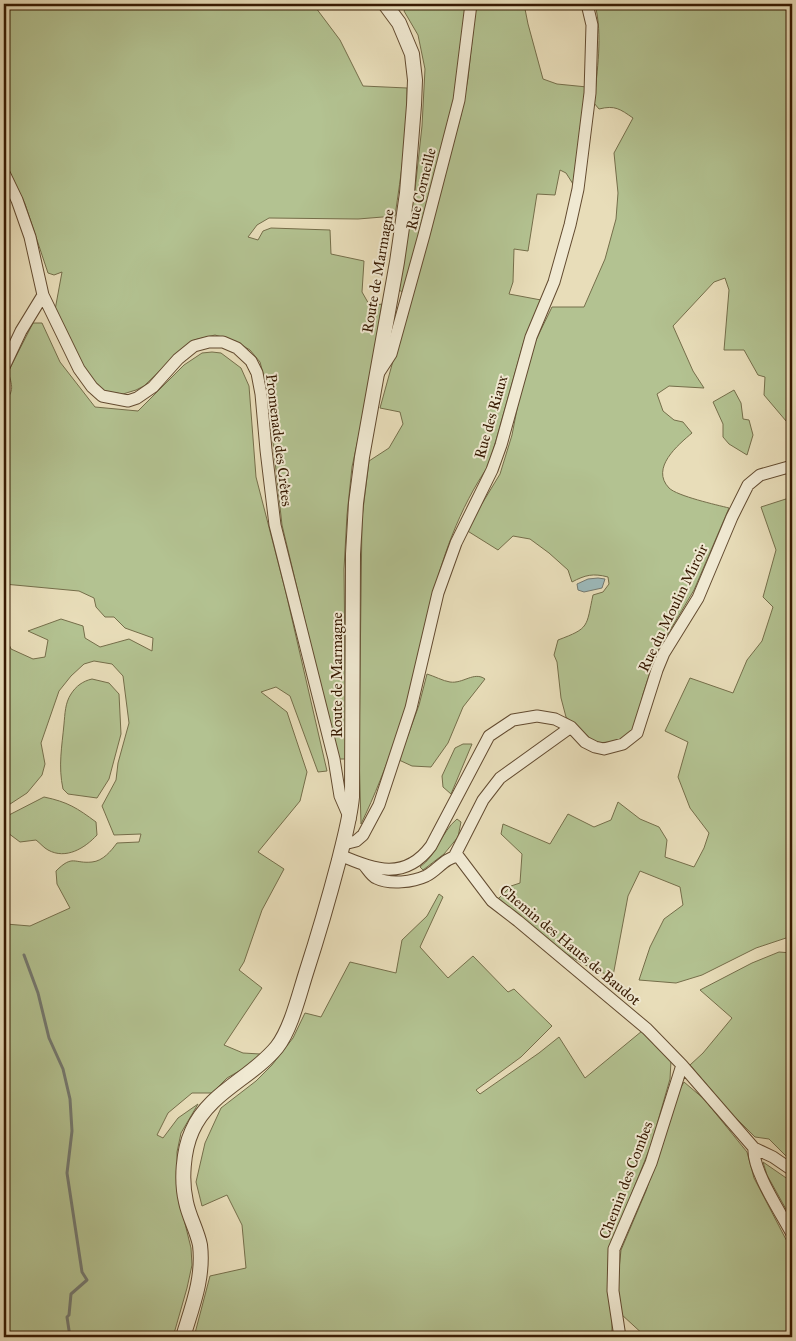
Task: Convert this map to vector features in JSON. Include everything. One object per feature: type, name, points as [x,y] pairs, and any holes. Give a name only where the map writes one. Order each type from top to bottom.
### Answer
[{"type":"street","name":"Route de Marmagne","points":[[183,1337],[198,1290],[200,1274],[200,1244],[186,1202],[183,1180],[185,1156],[192,1131],[206,1109],[226,1089],[266,1060],[279,1044],[293,1015],[327,909],[350,819],[352,798],[353,554],[356,503],[362,456],[407,193],[414,105],[415,80],[412,54],[399,23],[386,4]]},
{"type":"street","name":"Rue Corneille","points":[[377,375],[391,354],[456,109],[470,4]]},
{"type":"street","name":"Rue des Riaux","points":[[342,849],[363,835],[379,805],[413,701],[438,593],[456,543],[492,470],[501,445],[531,337],[554,282],[578,189],[590,93],[592,25],[587,4]]},
{"type":"street","name":"Promenade des Crêtes","points":[[4,173],[17,200],[30,237],[43,295],[79,369],[92,387],[102,396],[128,402],[137,398],[153,387],[178,359],[194,346],[209,342],[224,342],[237,348],[251,361],[257,373],[261,394],[275,525],[334,759],[340,796],[350,819]]},
{"type":"street","points":[[4,367],[21,331],[43,295]]},
{"type":"street","name":"Rue du Moulin Miroir","points":[[342,849],[363,864],[379,869],[400,870],[423,857],[441,827],[488,736],[513,720],[537,716],[555,720],[571,727],[585,742],[604,749],[623,744],[637,733],[664,653],[698,598],[748,484],[760,475],[792,466]]},
{"type":"street","points":[[363,864],[375,878],[391,882],[427,876],[450,857],[454,857],[483,800],[500,778],[571,727]]},
{"type":"street","name":"Chemin des Hauts de Baudot","points":[[454,857],[458,856],[496,904],[647,1029],[682,1065],[754,1148]]},
{"type":"street","name":"Chemin des Combes","points":[[620,1337],[613,1291],[614,1249],[651,1163],[682,1065]]},
{"type":"street","points":[[792,1170],[773,1157],[754,1148],[753,1156],[758,1169],[792,1234]]},
{"type":"green space","points":[[4,4],[313,4],[340,40],[363,86],[407,88],[402,169],[395,216],[358,219],[269,218],[257,225],[248,237],[258,240],[263,231],[271,228],[330,230],[331,254],[364,261],[362,292],[370,306],[382,304],[365,407],[352,467],[347,515],[344,569],[346,759],[338,759],[282,525],[267,388],[260,362],[250,350],[235,341],[215,335],[194,340],[144,386],[123,394],[102,391],[84,369],[55,310],[62,272],[54,275],[48,273],[25,204],[4,160]]},
{"type":"green space","points":[[407,4],[466,4],[456,100],[403,293],[397,288],[415,190],[422,126],[425,69],[418,35],[404,11]]},
{"type":"green space","points":[[476,4],[524,4],[543,79],[557,84],[587,87],[573,184],[566,173],[560,170],[555,195],[537,194],[528,251],[514,249],[513,282],[509,294],[541,300],[524,341],[489,465],[460,517],[445,554],[426,622],[415,678],[406,709],[380,780],[361,824],[359,753],[362,518],[369,461],[389,448],[403,424],[400,412],[380,408],[461,115],[468,78]]},
{"type":"green space","points":[[595,4],[792,4],[792,428],[764,395],[765,377],[758,375],[744,350],[724,350],[729,290],[725,278],[714,282],[673,326],[693,371],[704,388],[669,386],[657,394],[663,411],[674,420],[683,422],[692,433],[674,450],[664,465],[664,480],[669,488],[698,500],[729,508],[694,590],[656,654],[634,729],[619,741],[598,743],[566,717],[561,698],[557,662],[554,655],[558,640],[576,632],[585,625],[593,595],[603,592],[609,584],[608,577],[589,575],[572,582],[568,570],[530,539],[513,536],[498,550],[466,530],[500,474],[512,435],[524,373],[535,342],[552,307],[584,307],[605,259],[616,219],[618,193],[614,153],[633,118],[617,109],[609,107],[599,109],[594,103],[599,41]]},
{"type":"green space","points":[[33,323],[42,323],[60,362],[95,407],[138,411],[184,365],[202,353],[221,353],[241,368],[249,386],[256,477],[286,593],[327,771],[318,772],[290,696],[276,687],[261,692],[287,712],[307,772],[300,801],[258,852],[284,869],[262,910],[244,962],[239,970],[262,988],[224,1045],[243,1053],[260,1054],[248,1066],[227,1078],[212,1093],[192,1093],[168,1113],[157,1135],[163,1138],[178,1118],[198,1104],[181,1133],[177,1152],[178,1195],[191,1248],[192,1265],[173,1337],[4,1337],[4,921],[6,924],[30,926],[70,908],[57,884],[56,871],[70,861],[92,862],[100,860],[117,843],[139,842],[141,834],[114,835],[102,806],[116,780],[118,763],[129,723],[123,676],[112,664],[94,661],[84,664],[59,691],[41,743],[45,764],[42,775],[27,793],[4,808],[4,642],[7,640],[11,649],[33,659],[45,657],[48,640],[28,631],[61,619],[83,626],[85,638],[100,647],[129,639],[152,651],[153,638],[125,628],[114,617],[105,617],[96,607],[94,598],[79,591],[4,584],[4,400],[11,391],[8,372]]},
{"type":"green space","points":[[734,390],[741,403],[743,419],[749,420],[753,435],[747,455],[729,444],[723,437],[723,424],[713,402]]},
{"type":"green space","points":[[792,497],[792,936],[756,948],[702,975],[676,983],[639,980],[650,947],[664,919],[683,905],[680,887],[640,871],[628,896],[613,976],[597,971],[552,944],[497,900],[511,886],[520,883],[522,854],[501,834],[503,824],[550,844],[568,814],[594,827],[611,820],[618,802],[640,819],[659,827],[667,840],[665,857],[694,867],[709,833],[690,808],[678,777],[688,742],[665,731],[690,678],[733,693],[747,660],[762,641],[773,607],[763,597],[776,550],[761,507]]},
{"type":"green space","points":[[427,674],[450,682],[477,676],[485,679],[463,707],[448,743],[431,767],[412,766],[399,760],[419,705]]},
{"type":"green space","points":[[92,679],[109,683],[119,694],[121,734],[109,779],[97,798],[68,794],[63,789],[61,772],[61,748],[68,701],[77,686]]},
{"type":"green space","points":[[463,744],[472,744],[451,794],[443,787],[442,776],[455,748]]},
{"type":"green space","points":[[44,797],[66,803],[78,809],[96,822],[97,835],[81,848],[62,854],[48,850],[36,840],[20,842],[4,830],[9,815]]},
{"type":"green space","points":[[457,819],[461,822],[458,837],[444,854],[423,870],[420,867],[431,856],[447,830]]},
{"type":"green space","points":[[439,894],[443,897],[420,947],[448,978],[473,956],[508,992],[514,989],[552,1026],[521,1057],[476,1090],[480,1094],[559,1037],[585,1078],[642,1031],[671,1061],[670,1079],[651,1145],[612,1243],[612,1337],[194,1337],[210,1276],[246,1268],[242,1225],[227,1195],[202,1206],[196,1182],[205,1143],[221,1108],[256,1081],[272,1065],[293,1038],[305,1013],[321,1017],[350,962],[396,973],[402,940],[427,916]]},
{"type":"green space","points":[[779,952],[792,953],[792,1162],[769,1139],[755,1137],[730,1112],[690,1065],[703,1053],[732,1018],[700,990],[752,963]]},
{"type":"green space","points":[[684,1082],[704,1099],[747,1152],[754,1178],[792,1251],[792,1337],[646,1337],[621,1314],[617,1289],[621,1250],[646,1191],[679,1091]]},
{"type":"green space","points":[[763,1162],[792,1182],[792,1220],[767,1175]]},
{"type":"water","points":[[588,579],[605,579],[602,588],[584,592],[578,590],[577,584]]},
{"type":"waterway","points":[[4,16],[6,4]]},
{"type":"waterway","points":[[24,955],[38,993],[49,1038],[63,1069],[70,1099],[72,1131],[67,1173],[82,1272],[87,1280],[71,1294],[69,1315],[67,1317],[70,1337]]}]
